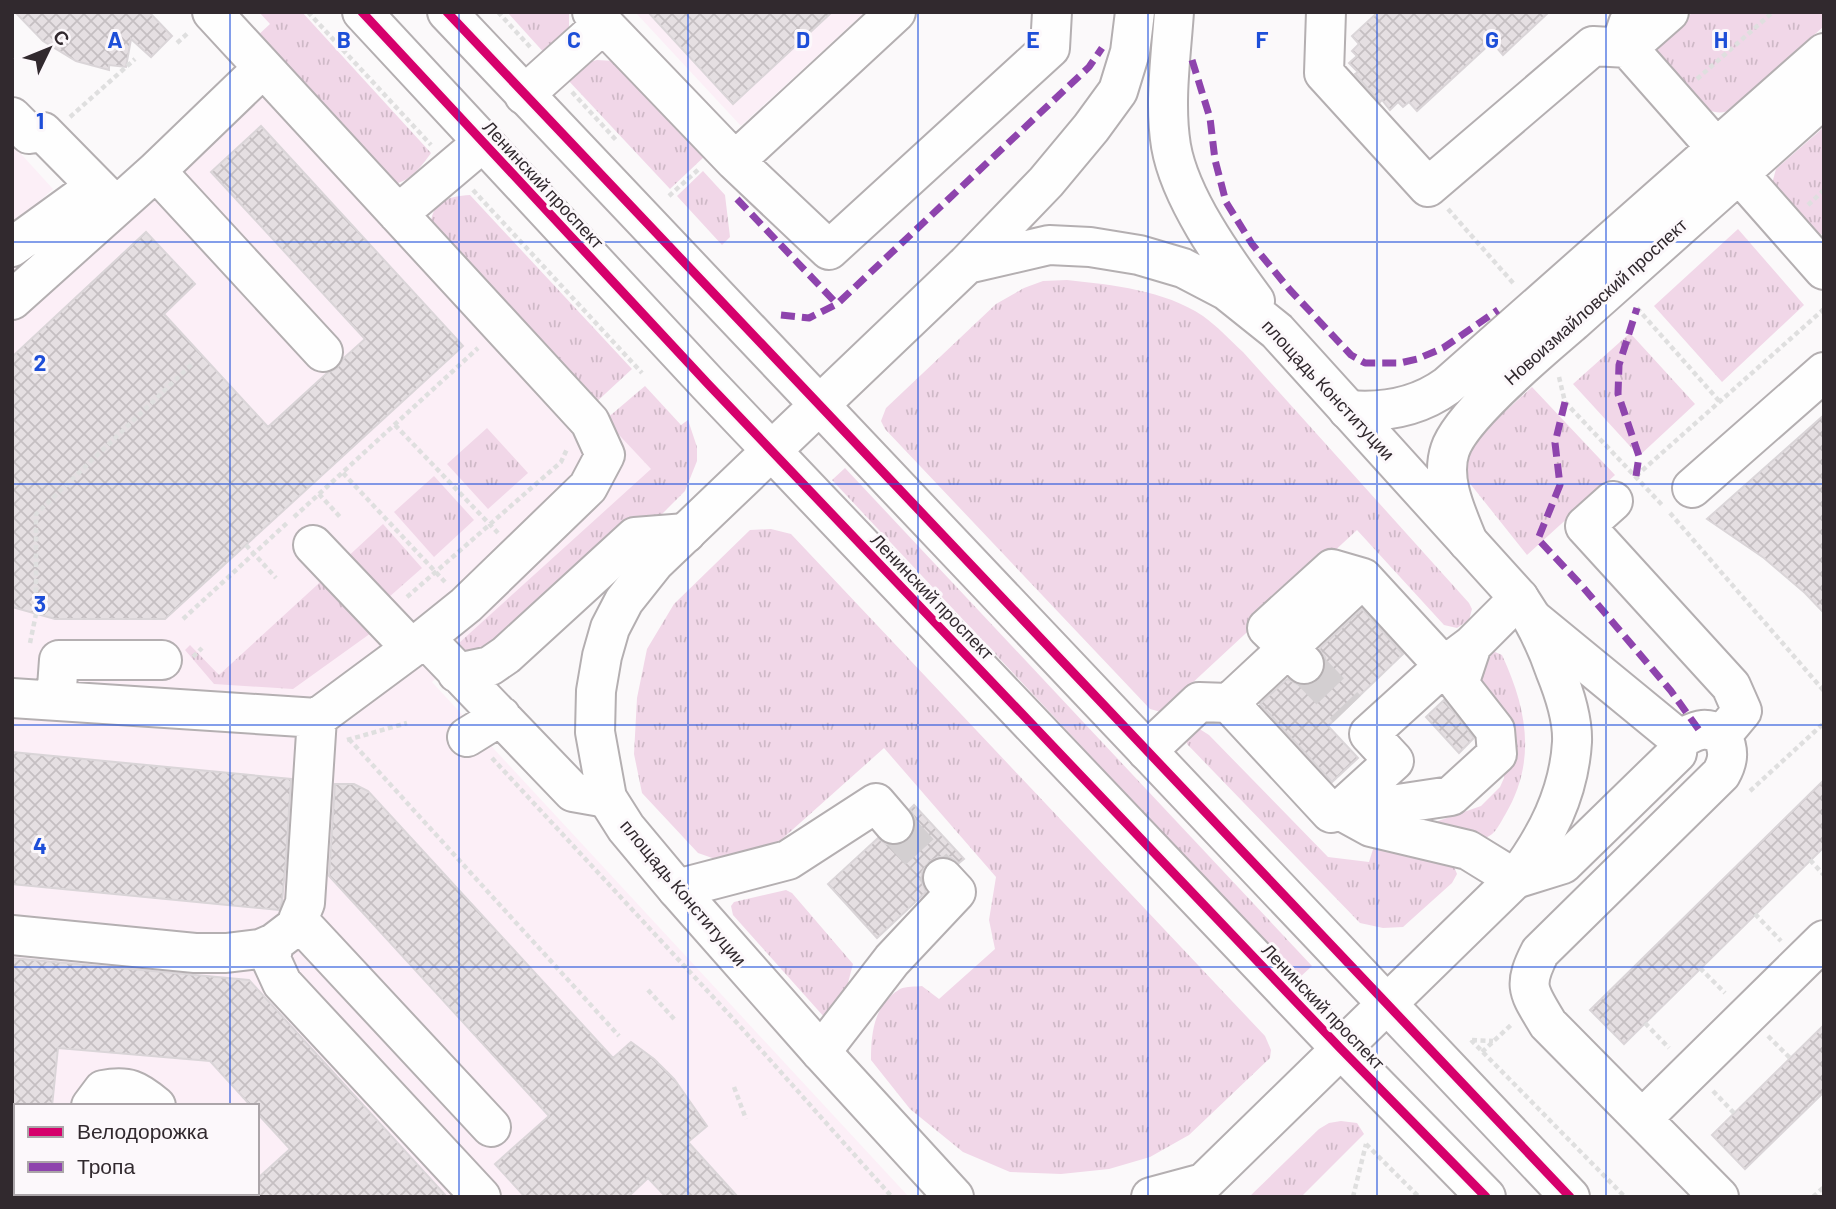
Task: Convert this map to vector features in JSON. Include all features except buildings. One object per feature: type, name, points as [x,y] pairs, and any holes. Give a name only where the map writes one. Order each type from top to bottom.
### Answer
[{"type":"main road","name":"Ленинский проспект","points":[[362,12],[771,452],[1340,1048],[1486,1197]]},
{"type":"main road","points":[[447,12],[1570,1197]]},
{"type":"main road","points":[[720,163],[897,12]]},
{"type":"main road","points":[[524,95],[598,18],[720,163],[829,250],[1050,48],[1052,12]]},
{"type":"main road","points":[[967,264],[1046,182],[1118,91],[1129,52],[1135,12]]},
{"type":"main road","points":[[1174,12],[1169,96],[1171,147],[1188,194],[1221,254],[1277,331]]},
{"type":"main road","points":[[1326,12],[1324,73],[1428,187],[1593,46],[1669,12]]},
{"type":"main road","points":[[202,21],[263,68],[590,422],[605,455],[588,487],[466,605],[418,643],[327,734],[304,903],[271,960],[282,983],[481,1197]]},
{"type":"main road","points":[[1629,30],[1728,161],[1823,269]]},
{"type":"main road","name":"Новоизмайловский проспект","points":[[1468,543],[1451,496],[1447,465],[1456,437],[1471,418],[1728,161],[1824,53]]},
{"type":"main road","points":[[12,247],[108,194],[156,172],[193,117],[263,68]]},
{"type":"main road","name":"Новоизмайловский проспект","points":[[1348,410],[1390,410],[1433,397],[1514,329],[1728,161],[1824,98]]},
{"type":"main road","points":[[12,117],[29,134],[43,132],[48,136],[108,194]]},
{"type":"main road","points":[[398,214],[482,143]]},
{"type":"main road","points":[[156,172],[323,352]]},
{"type":"main road","points":[[12,300],[108,194]]},
{"type":"main road","name":"площадь Конституции","points":[[954,1197],[821,1052],[626,828],[607,798],[600,770],[595,732],[596,691],[610,628],[624,601],[655,562],[967,264],[1049,245],[1090,247],[1139,255],[1183,268],[1227,291],[1277,331],[1527,609],[1567,701],[1572,741],[1565,784],[1554,817],[1532,856],[1515,878],[1196,1190],[1151,1197]]},
{"type":"main road","points":[[1692,488],[1824,372]]},
{"type":"main road","points":[[1624,489],[1585,526],[1731,687],[1742,711],[1722,735]]},
{"type":"main road","points":[[457,673],[489,666],[506,655],[635,537],[686,533]]},
{"type":"main road","points":[[313,545],[383,619],[457,673],[479,729],[573,792],[607,798]]},
{"type":"main road","points":[[1147,751],[1199,702],[1229,703],[1295,657],[1363,578],[1458,655],[1459,684],[1494,730],[1497,754],[1451,796],[1398,804],[1356,818]]},
{"type":"main road","points":[[1356,818],[1394,761],[1358,722],[1527,609],[1679,739]]},
{"type":"main road","points":[[56,701],[58,660],[162,660]]},
{"type":"main road","points":[[12,698],[327,734]]},
{"type":"main road","points":[[1229,703],[1331,813],[1468,850],[1515,878],[1563,864],[1676,753],[1679,739]]},
{"type":"main road","points":[[1679,739],[1699,730],[1710,729],[1722,735],[1728,748],[1727,763],[1721,774],[1540,952],[1529,973],[1531,996],[1548,1024],[1719,1197]]},
{"type":"main road","points":[[677,889],[788,860],[876,803],[894,824]]},
{"type":"main road","points":[[821,1052],[892,960],[956,892],[943,878]]},
{"type":"main road","points":[[12,935],[195,953],[245,952],[286,932]]},
{"type":"main road","points":[[286,932],[491,1127]]},
{"type":"main road","points":[[1642,1119],[1824,940]]},
{"type":"main road","points":[[92,1104],[103,1090],[118,1087],[138,1091],[154,1104]]},
{"type":"path","points":[[498,12],[539,57]]},
{"type":"path","points":[[1695,82],[1773,12]]},
{"type":"path","points":[[177,43],[202,21]]},
{"type":"path","points":[[48,136],[135,59]]},
{"type":"path","points":[[669,196],[720,163]]},
{"type":"path","points":[[1428,187],[1520,290]]},
{"type":"path","points":[[1627,317],[1646,300]]},
{"type":"path","points":[[1637,308],[1720,401]]},
{"type":"path","points":[[1624,489],[1824,309]]},
{"type":"path","points":[[183,619],[481,345],[488,353]]},
{"type":"path","points":[[29,650],[36,614],[36,514],[192,364]]},
{"type":"path","points":[[1569,369],[1559,378],[1565,402],[1624,489],[1824,691]]},
{"type":"path","points":[[395,425],[520,555]]},
{"type":"path","points":[[383,619],[561,462],[567,450],[567,442]]},
{"type":"path","points":[[343,472],[466,605]]},
{"type":"path","points":[[319,494],[341,518]]},
{"type":"path","points":[[246,545],[276,578]]},
{"type":"path","points":[[327,734],[407,723]]},
{"type":"path","points":[[479,729],[892,1197]]},
{"type":"path","points":[[327,734],[619,1036]]},
{"type":"path","points":[[1810,860],[1824,875]]},
{"type":"path","points":[[648,990],[675,1020]]},
{"type":"path","points":[[1493,1041],[1471,1040],[1625,1197]]},
{"type":"path","points":[[734,1087],[746,1119]]},
{"type":"path","points":[[1353,1197],[1366,1144],[1419,1197]]},
{"type":"path","points":[[1813,1197],[1824,1187]]},
{"type":"shaded area","points":[[635,12],[865,12],[741,126]]},
{"type":"shaded area","points":[[278,56],[661,469],[432,682],[909,1197],[12,1195],[12,263],[118,206]]},
{"type":"shaded area","points":[[12,144],[53,189],[12,226]]},
{"type":"green space","points":[[259,12],[302,12],[431,153],[414,173],[403,181],[391,184],[255,38],[270,24]]},
{"type":"green space","points":[[507,12],[569,12],[569,31],[547,56]]},
{"type":"green space","points":[[1693,12],[1824,12],[1824,26],[1733,108],[1717,112],[1708,110],[1655,51],[1662,40]]},
{"type":"green space","points":[[614,61],[706,155],[670,189],[567,79],[589,62]]},
{"type":"green space","points":[[1824,127],[1824,235],[1815,233],[1775,187],[1773,180],[1776,169]]},
{"type":"green space","points":[[703,171],[725,195],[730,237],[722,245],[677,196]]},
{"type":"green space","points":[[470,195],[632,369],[592,406],[431,226],[434,211],[442,202]]},
{"type":"green space","points":[[1738,229],[1804,305],[1722,382],[1654,306]]},
{"type":"green space","points":[[1067,280],[1120,287],[1172,300],[1213,324],[1243,352],[1469,603],[1472,609],[1469,620],[1457,628],[1444,625],[1357,530],[1161,712],[1150,709],[885,429],[881,421],[886,408],[996,304],[1043,281]]},
{"type":"green space","points":[[1630,333],[1695,404],[1639,456],[1573,384]]},
{"type":"green space","points":[[645,386],[681,425],[688,420],[697,447],[697,461],[685,491],[495,668],[458,648],[459,643],[651,469],[605,420]]},
{"type":"green space","points":[[1532,387],[1615,475],[1527,555],[1468,481],[1467,465],[1475,439]]},
{"type":"green space","points":[[487,428],[528,473],[488,509],[447,464]]},
{"type":"green space","points":[[845,468],[1312,966],[1299,978],[832,480]]},
{"type":"green space","points":[[434,476],[474,520],[434,557],[394,512]]},
{"type":"green space","points":[[383,524],[422,568],[380,605],[342,562]]},
{"type":"green space","points":[[771,529],[791,534],[1265,1036],[1271,1050],[1270,1058],[1189,1135],[1150,1157],[1109,1169],[1061,1174],[1010,1172],[963,1152],[910,1109],[871,1060],[873,1029],[879,1011],[891,995],[902,988],[922,986],[939,999],[995,949],[989,920],[996,877],[884,748],[763,856],[721,861],[698,853],[642,793],[634,754],[637,698],[647,649],[674,604],[750,530]]},
{"type":"green space","points":[[329,574],[378,628],[293,689],[214,684],[185,650],[190,645],[219,675]]},
{"type":"green space","points":[[1495,652],[1502,655],[1518,695],[1525,735],[1525,755],[1522,775],[1505,815],[1491,835],[1480,838],[1438,826],[1438,821],[1481,806],[1500,787],[1504,778],[1505,736],[1473,680],[1487,655]]},
{"type":"green space","points":[[1198,728],[1209,735],[1328,857],[1369,862],[1375,843],[1453,864],[1457,874],[1452,883],[1403,927],[1383,928],[1360,923],[1187,744],[1187,734]]},
{"type":"green space","points":[[786,890],[792,893],[853,964],[841,1009],[825,1018],[733,915],[731,906],[734,902]]},
{"type":"green space","points":[[1329,1123],[1357,1123],[1364,1134],[1301,1197],[1249,1197],[1319,1129]]},
{"type":"tunnel","points":[[1304,664],[1347,709]]},
{"type":"tunnel","points":[[894,824],[943,878]]},
{"type":"marked path","points":[[781,315],[809,318],[837,304],[1089,67],[1102,48]]},
{"type":"marked path","points":[[1192,60],[1210,118],[1215,160],[1226,202],[1252,244],[1290,290],[1351,355],[1365,363],[1400,363],[1417,359],[1443,348],[1498,310]]},
{"type":"marked path","points":[[737,199],[837,304]]},
{"type":"marked path","points":[[1636,476],[1639,456],[1618,394],[1619,365],[1637,308]]},
{"type":"marked path","points":[[1565,402],[1555,443],[1560,485],[1538,539],[1582,586],[1671,691],[1699,730]]},
{"type":"cycle path","points":[[362,12],[708,384],[1340,1048],[1486,1197]]},
{"type":"cycle path","points":[[447,12],[1570,1197]]}]
